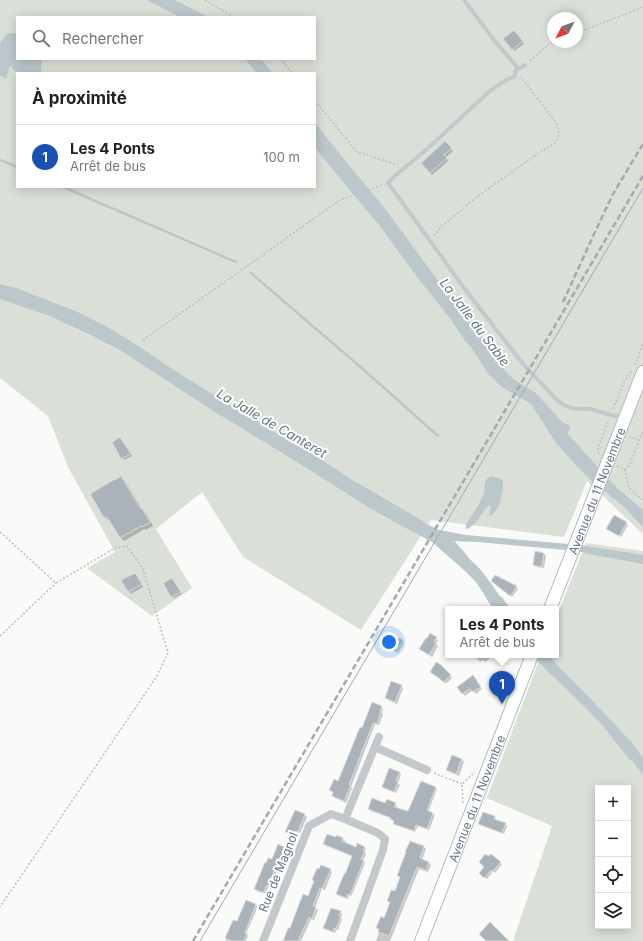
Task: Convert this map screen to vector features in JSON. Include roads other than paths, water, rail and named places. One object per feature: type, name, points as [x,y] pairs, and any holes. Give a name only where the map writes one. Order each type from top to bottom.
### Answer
[{"type":"main road","name":"Avenue du 11 Novembre","points":[[551,606],[594,497],[604,463],[626,417],[643,372]]},
{"type":"main road","name":"Avenue du 11 Novembre","points":[[421,941],[531,659]]},
{"type":"street","points":[[345,819],[380,737]]},
{"type":"street","points":[[375,747],[427,770]]},
{"type":"street","name":"Rue de Magnol","points":[[263,941],[309,826],[332,814],[378,833],[385,839],[383,850],[350,941]]},
{"type":"lane","points":[[464,0],[494,40],[517,67],[514,77],[506,80],[490,91],[427,149],[396,174],[388,183],[431,244],[502,338],[524,365],[557,400],[571,408],[590,409],[611,415],[626,417]]},
{"type":"lane","points":[[515,71],[525,65]]},
{"type":"waterway","points":[[0,160],[16,167]]},
{"type":"waterway","points":[[65,188],[236,262]]},
{"type":"waterway","points":[[251,273],[438,436]]},
{"type":"waterway","name":"La Jalle de Canteret","points":[[357,484],[424,523]]},
{"type":"waterway","name":"La Jalle de Canteret","points":[[451,539],[467,557]]},
{"type":"waterway","name":"La Jalle de Canteret","points":[[501,598],[507,606]]},
{"type":"waterway","name":"La Jalle de Canteret","points":[[609,732],[631,759]]},
{"type":"tram line","points":[[200,941],[643,188]]},
{"type":"railway","points":[[563,302],[613,194],[643,144]]},
{"type":"railway","points":[[193,941],[643,176]]},
{"type":"place","name":"Les 4 Ponts","points":[[502,704]]},
{"type":"water label","name":"La Jalle du Sable","points":[[475,322]]}]
